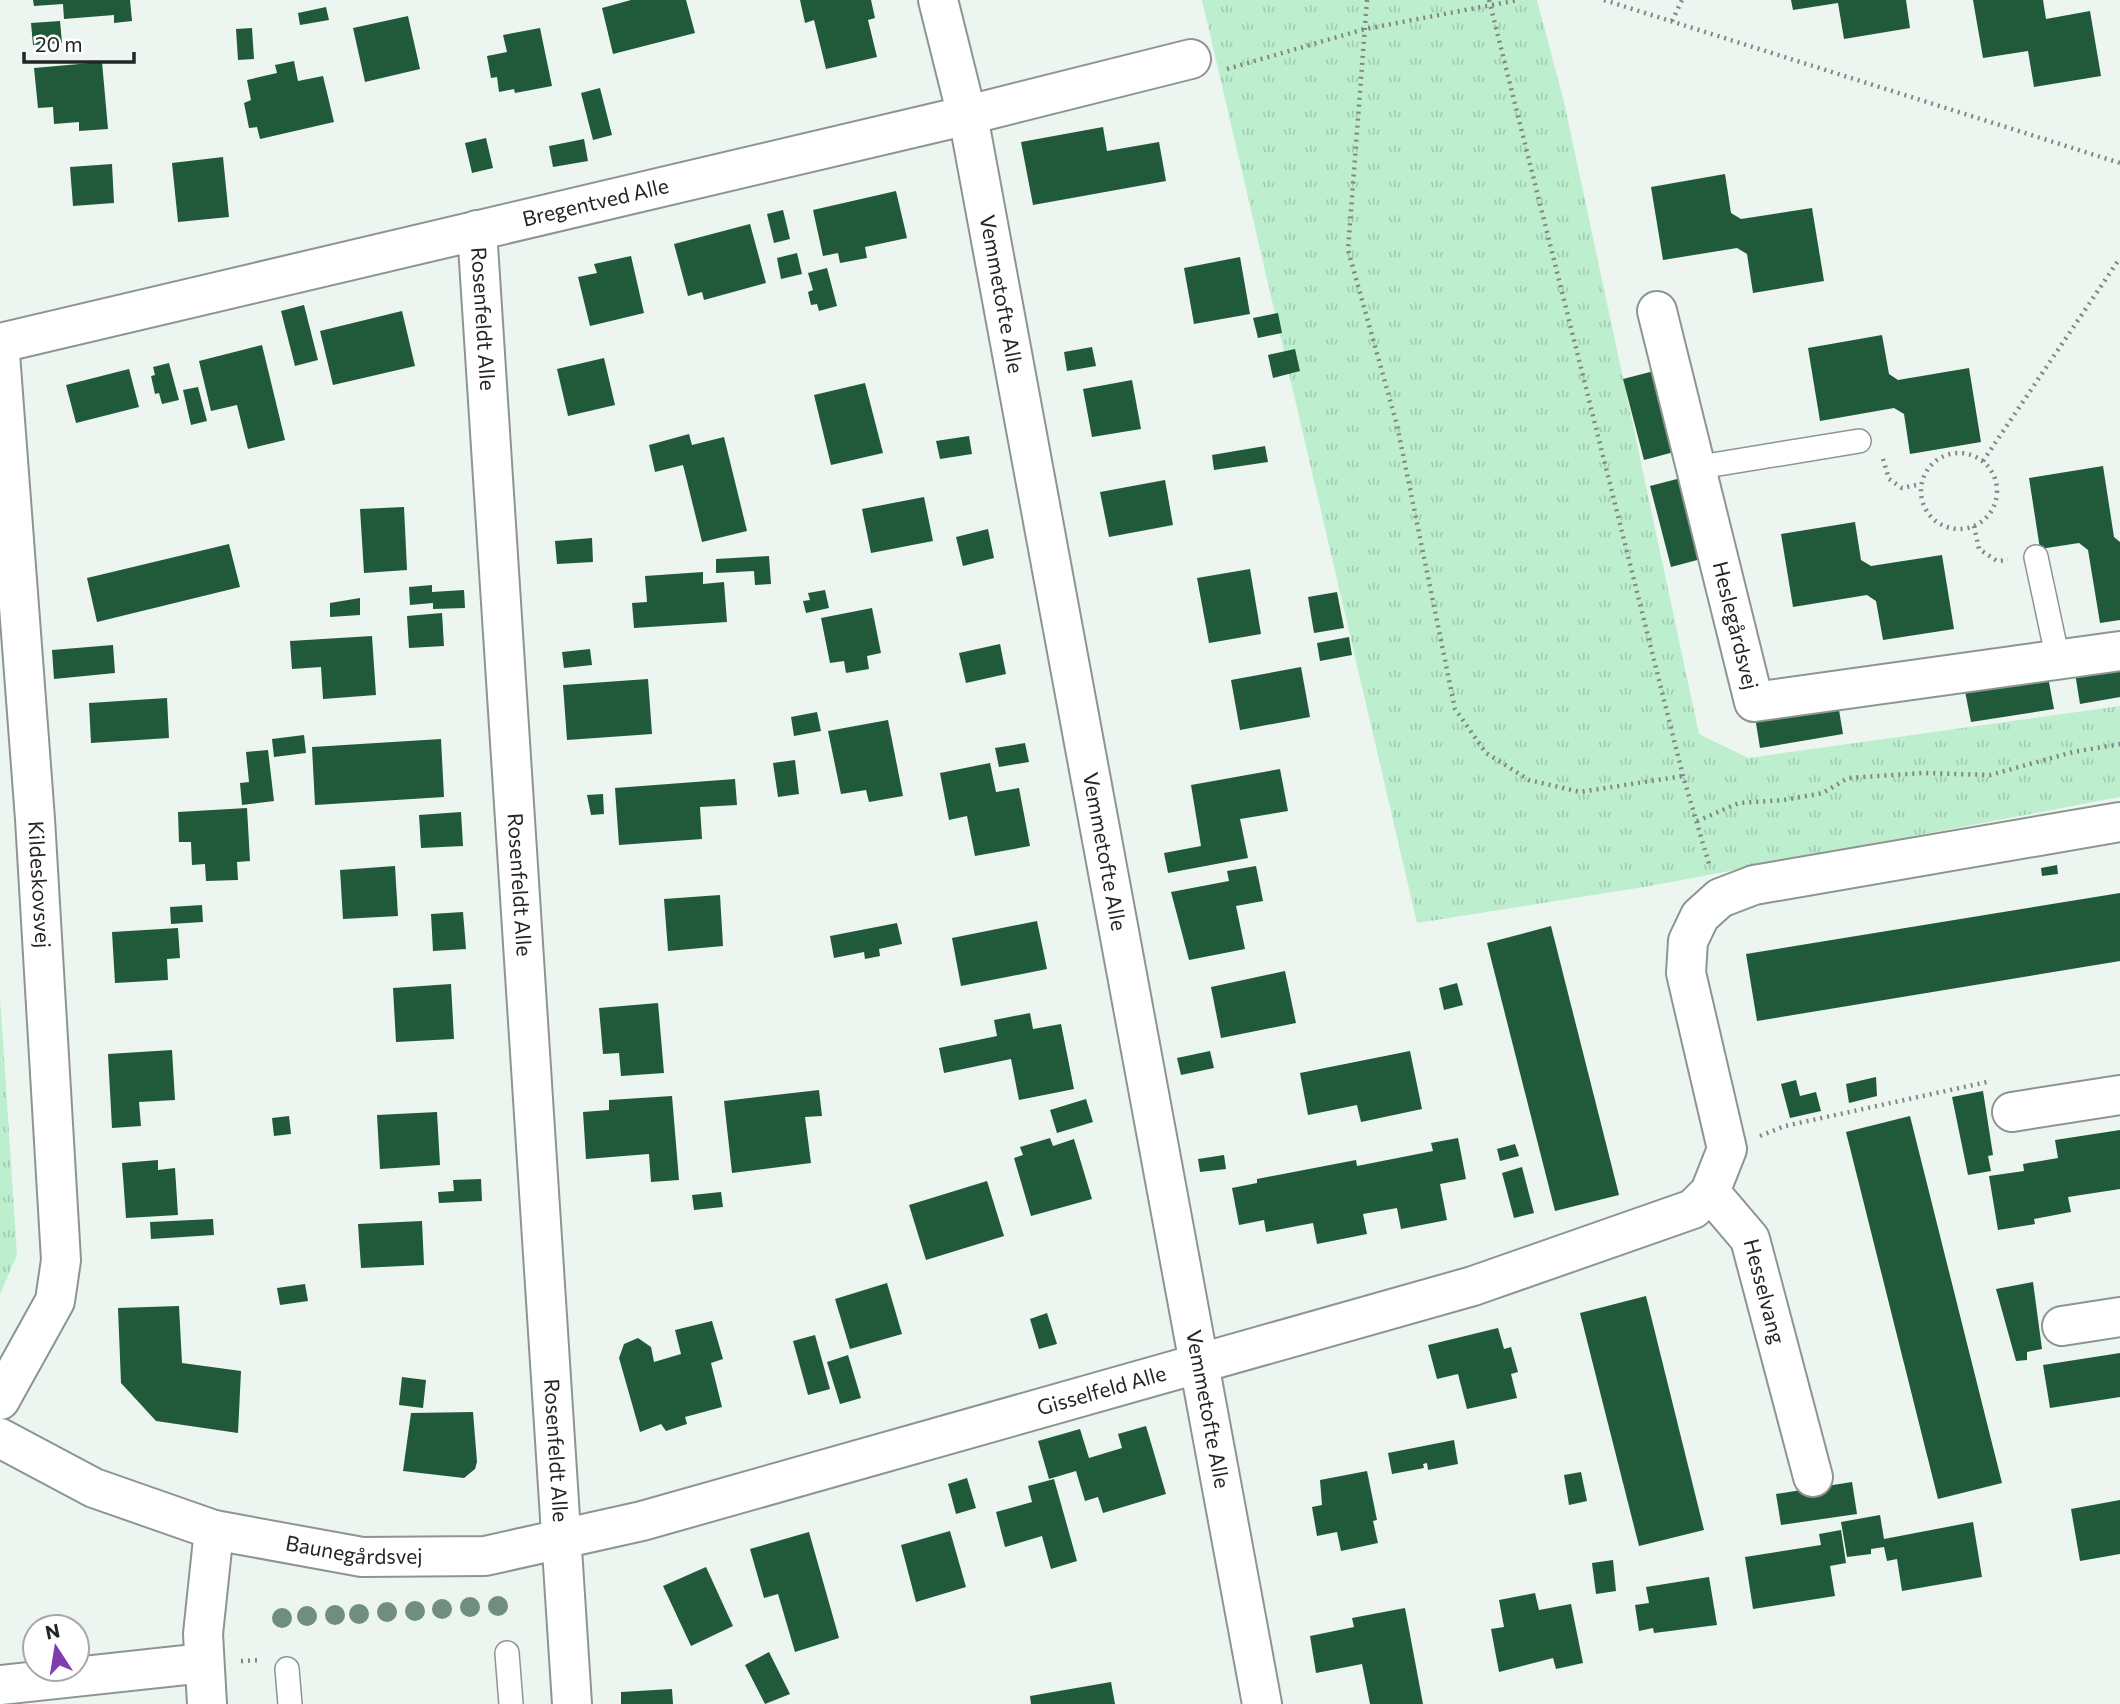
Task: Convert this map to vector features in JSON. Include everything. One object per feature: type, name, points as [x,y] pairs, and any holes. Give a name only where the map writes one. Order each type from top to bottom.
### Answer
[{"type":"street","name":"Vemmetofte Alle","points":[[938,0],[968,115],[1262,1704]]},
{"type":"street","name":"Bregentved Alle","points":[[0,343],[968,115],[1191,59]]},
{"type":"street","name":"Rosenfeldt Alle","points":[[477,230],[563,1540]]},
{"type":"street","name":"Heslegårdsvej","points":[[1657,311],[1754,702],[2120,651]]},
{"type":"street","name":"Kildeskovsvej","points":[[0,354],[35,818],[61,1260],[55,1301],[0,1400]]},
{"type":"street","points":[[1710,1192],[1727,1149],[1686,973],[1688,941],[1710,907],[1754,885],[2120,822]]},
{"type":"street","points":[[2006,1096],[2120,1095]]},
{"type":"street","name":"Gisselfeld Alle","points":[[563,1540],[642,1521],[1473,1286],[1693,1209],[1710,1192]]},
{"type":"street","name":"Hesselvang","points":[[1710,1192],[1750,1239],[1813,1477]]},
{"type":"street","points":[[2062,1326],[2120,1317]]},
{"type":"street","name":"Baunegårdsvej","points":[[0,1438],[94,1488],[214,1530],[362,1557],[485,1556],[563,1540]]},
{"type":"street","points":[[207,1704],[203,1634],[214,1530]]},
{"type":"street","points":[[563,1540],[572,1704]]},
{"type":"street","points":[[0,1685],[204,1663]]},
{"type":"lane","points":[[1694,468],[1860,441]]},
{"type":"lane","points":[[2036,557],[2058,660]]},
{"type":"lane","points":[[507,1653],[511,1704]]},
{"type":"lane","points":[[287,1669],[290,1704]]},
{"type":"path","points":[[1367,0],[1348,250],[1398,425],[1455,709],[1486,753],[1529,780],[1580,792],[1684,776]]},
{"type":"path","points":[[1489,0],[1696,821],[1710,907]]},
{"type":"path","points":[[1191,59],[1217,72],[1365,29],[1518,0]]},
{"type":"path","points":[[1604,0],[2120,163]]},
{"type":"path","points":[[1672,21],[1682,0]]},
{"type":"path","points":[[1983,461],[2120,258]]},
{"type":"path","points":[[1860,441],[1881,451],[1889,480],[1902,488],[1921,484]]},
{"type":"path","points":[[1953,453],[1969,454],[1983,461],[1993,474],[1997,489],[1995,504],[1987,517],[1974,526],[1961,530],[1947,528],[1935,522],[1921,498],[1921,484],[1927,469],[1938,459],[1953,453]]},
{"type":"path","points":[[1974,526],[1979,549],[1997,561],[2036,557]]},
{"type":"path","points":[[1696,821],[1739,803],[1784,800],[1823,793],[1848,778],[1923,773],[1990,775],[2073,752],[2120,744]]},
{"type":"path","points":[[1727,1149],[1785,1126],[2006,1096]]},
{"type":"path","points":[[204,1663],[270,1660],[287,1669]]},
{"type":"green space","points":[[1202,0],[1537,0],[1564,102],[1699,734],[1748,758],[2120,706],[2120,797],[1650,886],[1417,923]]},
{"type":"green space","points":[[0,996],[17,1255],[0,1294]]},
{"type":"building","points":[[33,0],[130,0],[132,21],[114,23],[114,15],[64,19],[63,4],[34,6]]},
{"type":"building","points":[[631,0],[686,0],[695,33],[613,54],[602,8]]},
{"type":"building","points":[[800,0],[871,0],[875,18],[868,20],[877,57],[826,69],[814,20],[805,23]]},
{"type":"building","points":[[1791,0],[1906,0],[1910,28],[1844,39],[1838,3],[1793,10]]},
{"type":"building","points":[[1973,0],[2043,0],[2046,19],[2090,11],[2101,76],[2034,87],[2028,51],[1983,58]]},
{"type":"building","points":[[326,7],[329,20],[300,25],[298,13]]},
{"type":"building","points":[[408,16],[420,69],[365,82],[353,28]]},
{"type":"building","points":[[60,21],[62,43],[33,45],[31,23]]},
{"type":"building","points":[[252,28],[254,59],[238,60],[236,29]]},
{"type":"building","points":[[540,28],[552,86],[515,93],[514,89],[499,92],[497,77],[491,78],[487,56],[507,52],[503,35]]},
{"type":"building","points":[[294,61],[298,81],[323,76],[334,122],[260,139],[257,127],[249,128],[244,103],[251,100],[247,80],[277,73],[275,65]]},
{"type":"building","points":[[102,62],[108,129],[79,131],[79,122],[54,124],[53,107],[38,108],[34,68]]},
{"type":"building","points":[[600,88],[612,135],[593,140],[581,93]]},
{"type":"building","points":[[1103,127],[1107,151],[1159,142],[1166,181],[1033,205],[1021,142]]},
{"type":"building","points":[[486,138],[493,168],[472,173],[465,143]]},
{"type":"building","points":[[584,139],[588,161],[553,167],[549,146]]},
{"type":"building","points":[[223,157],[229,217],[178,222],[172,163]]},
{"type":"building","points":[[112,164],[114,203],[73,206],[70,167]]},
{"type":"building","points":[[1725,174],[1731,213],[1741,219],[1812,208],[1824,281],[1753,293],[1747,254],[1737,248],[1663,260],[1651,187]]},
{"type":"building","points":[[896,191],[907,238],[865,247],[867,258],[840,263],[838,253],[823,256],[813,210]]},
{"type":"building","points":[[783,210],[790,239],[774,243],[767,214]]},
{"type":"building","points":[[750,224],[766,283],[704,300],[702,292],[688,296],[674,244]]},
{"type":"building","points":[[797,253],[802,274],[781,279],[777,258]]},
{"type":"building","points":[[631,256],[644,313],[590,326],[578,277],[597,273],[594,264]]},
{"type":"building","points":[[1240,257],[1250,314],[1194,324],[1184,268]]},
{"type":"building","points":[[827,268],[837,306],[819,311],[817,304],[811,305],[808,292],[813,290],[808,273]]},
{"type":"building","points":[[304,305],[318,360],[295,366],[281,311]]},
{"type":"building","points":[[402,311],[415,366],[333,385],[320,331]]},
{"type":"building","points":[[1278,313],[1282,333],[1258,338],[1253,318]]},
{"type":"building","points":[[1882,335],[1889,374],[1898,380],[1969,368],[1981,442],[1910,454],[1904,414],[1894,408],[1820,421],[1808,348]]},
{"type":"building","points":[[262,345],[285,440],[248,449],[237,405],[211,411],[199,361]]},
{"type":"building","points":[[1092,347],[1096,366],[1067,371],[1064,352]]},
{"type":"building","points":[[1295,349],[1300,371],[1273,378],[1268,355]]},
{"type":"building","points":[[604,358],[615,405],[568,416],[557,369]]},
{"type":"building","points":[[169,363],[179,400],[162,404],[159,393],[155,394],[151,376],[155,375],[153,367]]},
{"type":"building","points":[[129,369],[139,407],[76,423],[66,385]]},
{"type":"building","points":[[1654,371],[1674,452],[1644,460],[1623,379]]},
{"type":"building","points":[[1132,380],[1141,429],[1092,437],[1083,389]]},
{"type":"building","points":[[865,383],[883,453],[831,465],[814,395]]},
{"type":"building","points":[[198,387],[207,421],[191,425],[183,390]]},
{"type":"building","points":[[689,434],[692,445],[724,437],[747,531],[702,542],[683,465],[655,472],[649,445]]},
{"type":"building","points":[[969,436],[972,454],[940,459],[936,441]]},
{"type":"building","points":[[1265,446],[1268,462],[1214,470],[1212,455]]},
{"type":"building","points":[[2103,466],[2114,537],[2120,542],[2120,620],[2100,623],[2088,550],[2079,543],[2040,549],[2029,478]]},
{"type":"building","points":[[1681,478],[1701,559],[1671,567],[1650,486]]},
{"type":"building","points":[[1165,480],[1173,525],[1109,537],[1100,492]]},
{"type":"building","points":[[924,497],[933,541],[871,553],[862,509]]},
{"type":"building","points":[[404,507],[407,570],[364,573],[360,509]]},
{"type":"building","points":[[1855,522],[1861,560],[1871,566],[1942,555],[1954,629],[1883,640],[1876,601],[1867,595],[1793,607],[1781,534]]},
{"type":"building","points":[[988,529],[994,558],[963,566],[956,537]]},
{"type":"building","points":[[592,538],[593,562],[557,564],[555,541]]},
{"type":"building","points":[[229,544],[240,587],[97,622],[87,578]]},
{"type":"building","points":[[769,556],[771,584],[755,585],[754,571],[716,573],[716,559]]},
{"type":"building","points":[[1250,569],[1261,634],[1209,643],[1197,578]]},
{"type":"building","points":[[703,572],[703,584],[724,582],[727,622],[634,628],[632,603],[647,602],[645,576]]},
{"type":"building","points":[[432,585],[432,592],[464,590],[465,608],[433,609],[433,603],[410,605],[409,587]]},
{"type":"building","points":[[825,590],[829,608],[806,613],[803,601],[810,600],[808,593]]},
{"type":"building","points":[[1337,592],[1344,628],[1314,633],[1308,597]]},
{"type":"building","points":[[360,598],[360,615],[330,617],[330,603]]},
{"type":"building","points":[[872,608],[881,653],[867,656],[869,669],[846,673],[844,661],[830,663],[821,618]]},
{"type":"building","points":[[442,613],[444,646],[409,648],[407,616]]},
{"type":"building","points":[[372,636],[376,695],[323,699],[321,667],[292,669],[290,641]]},
{"type":"building","points":[[1349,637],[1352,655],[1320,661],[1317,643]]},
{"type":"building","points":[[1000,644],[1006,674],[966,683],[959,653]]},
{"type":"building","points":[[113,645],[115,673],[54,679],[52,650]]},
{"type":"building","points":[[590,649],[592,665],[564,668],[562,652]]},
{"type":"building","points":[[2120,665],[2120,697],[2080,704],[2075,673]]},
{"type":"building","points":[[1301,667],[1310,717],[1240,730],[1231,680]]},
{"type":"building","points":[[2048,677],[2054,709],[1971,722],[1965,691]]},
{"type":"building","points":[[648,679],[652,734],[567,740],[563,685]]},
{"type":"building","points":[[167,698],[169,738],[91,743],[89,703]]},
{"type":"building","points":[[1838,704],[1843,734],[1760,748],[1755,717]]},
{"type":"building","points":[[817,712],[821,731],[794,736],[791,717]]},
{"type":"building","points":[[888,720],[903,796],[869,802],[866,790],[841,794],[828,731]]},
{"type":"building","points":[[304,735],[306,753],[274,757],[272,739]]},
{"type":"building","points":[[441,739],[444,797],[315,805],[312,747]]},
{"type":"building","points":[[1025,743],[1029,762],[999,767],[995,748]]},
{"type":"building","points":[[268,750],[274,801],[242,805],[240,783],[249,782],[246,752]]},
{"type":"building","points":[[795,760],[799,794],[778,797],[773,763]]},
{"type":"building","points":[[990,763],[996,792],[1019,788],[1030,846],[975,856],[967,816],[949,820],[940,773]]},
{"type":"building","points":[[1280,769],[1288,811],[1240,819],[1248,858],[1168,873],[1164,853],[1201,846],[1191,785]]},
{"type":"building","points":[[735,779],[737,805],[700,807],[702,839],[619,845],[615,788]]},
{"type":"building","points":[[603,794],[604,814],[591,815],[587,795]]},
{"type":"building","points":[[247,808],[250,861],[237,862],[238,880],[206,881],[205,864],[192,865],[191,842],[179,842],[178,812]]},
{"type":"building","points":[[461,812],[463,846],[421,848],[419,815]]},
{"type":"building","points":[[2057,865],[2058,874],[2042,876],[2041,868]]},
{"type":"building","points":[[395,866],[398,916],[343,919],[340,870]]},
{"type":"building","points":[[1256,866],[1263,901],[1236,906],[1245,949],[1189,960],[1171,892],[1229,881],[1227,871]]},
{"type":"building","points":[[2120,893],[2120,961],[1757,1021],[1746,954]]},
{"type":"building","points":[[720,895],[723,946],[668,951],[664,899]]},
{"type":"building","points":[[202,905],[203,922],[171,924],[170,907]]},
{"type":"building","points":[[463,912],[466,949],[433,951],[431,914]]},
{"type":"building","points":[[1037,921],[1047,969],[961,986],[952,938]]},
{"type":"building","points":[[897,923],[902,944],[879,949],[880,956],[865,959],[864,952],[834,958],[830,936]]},
{"type":"building","points":[[1551,926],[1619,1195],[1555,1211],[1487,943]]},
{"type":"building","points":[[178,928],[180,958],[167,959],[168,980],[115,983],[112,932]]},
{"type":"building","points":[[1285,971],[1296,1023],[1221,1038],[1211,987]]},
{"type":"building","points":[[1457,983],[1463,1005],[1444,1010],[1439,988]]},
{"type":"building","points":[[451,984],[454,1039],[396,1042],[393,988]]},
{"type":"building","points":[[658,1003],[664,1073],[621,1076],[619,1053],[603,1054],[599,1008]]},
{"type":"building","points":[[1030,1013],[1033,1029],[1061,1024],[1074,1089],[1019,1100],[1011,1059],[944,1073],[939,1048],[997,1036],[994,1020]]},
{"type":"building","points":[[172,1050],[175,1100],[139,1102],[141,1126],[112,1128],[108,1054]]},
{"type":"building","points":[[1210,1051],[1214,1068],[1181,1075],[1177,1058]]},
{"type":"building","points":[[1410,1051],[1422,1109],[1361,1122],[1357,1105],[1308,1115],[1300,1073]]},
{"type":"building","points":[[1876,1077],[1877,1096],[1849,1103],[1846,1084]]},
{"type":"building","points":[[1796,1080],[1800,1096],[1816,1092],[1821,1111],[1790,1118],[1781,1084]]},
{"type":"building","points":[[819,1090],[822,1116],[805,1117],[811,1163],[732,1173],[724,1101]]},
{"type":"building","points":[[1983,1091],[1993,1155],[1988,1156],[1991,1171],[1968,1175],[1952,1097]]},
{"type":"building","points":[[672,1096],[679,1180],[651,1182],[649,1154],[586,1159],[583,1112],[609,1110],[609,1100]]},
{"type":"building","points":[[1086,1099],[1093,1122],[1057,1133],[1050,1110]]},
{"type":"building","points":[[437,1112],[440,1165],[380,1169],[377,1115]]},
{"type":"building","points":[[289,1116],[291,1134],[274,1136],[272,1118]]},
{"type":"building","points":[[1910,1116],[2002,1483],[1938,1499],[1846,1132]]},
{"type":"building","points":[[2120,1130],[2120,1189],[2068,1197],[2071,1212],[2034,1219],[2035,1224],[1998,1230],[1989,1176],[2024,1171],[2023,1164],[2058,1158],[2055,1140]]},
{"type":"building","points":[[1050,1138],[1053,1146],[1074,1139],[1092,1199],[1031,1216],[1014,1158],[1023,1155],[1020,1147]]},
{"type":"building","points":[[1458,1138],[1466,1179],[1440,1184],[1447,1220],[1401,1229],[1397,1208],[1363,1214],[1367,1234],[1317,1244],[1313,1223],[1266,1232],[1264,1220],[1239,1225],[1232,1188],[1257,1183],[1257,1179],[1356,1160],[1357,1166],[1433,1151],[1431,1143]]},
{"type":"building","points":[[1515,1144],[1519,1156],[1500,1161],[1497,1149]]},
{"type":"building","points":[[1224,1155],[1226,1169],[1200,1172],[1198,1159]]},
{"type":"building","points":[[158,1160],[158,1170],[175,1168],[178,1215],[126,1218],[122,1163]]},
{"type":"building","points":[[1522,1167],[1534,1213],[1514,1218],[1502,1173]]},
{"type":"building","points":[[481,1179],[482,1201],[439,1203],[438,1192],[454,1191],[453,1180]]},
{"type":"building","points":[[987,1181],[1004,1236],[926,1260],[909,1205]]},
{"type":"building","points":[[721,1192],[723,1207],[694,1210],[692,1195]]},
{"type":"building","points":[[213,1219],[214,1235],[151,1239],[150,1222]]},
{"type":"building","points":[[422,1221],[424,1265],[361,1268],[358,1224]]},
{"type":"building","points":[[2033,1282],[2042,1349],[2027,1352],[2027,1360],[2016,1361],[1996,1289]]},
{"type":"building","points":[[887,1283],[902,1334],[850,1349],[835,1299]]},
{"type":"building","points":[[305,1284],[308,1301],[280,1305],[277,1288]]},
{"type":"building","points":[[1646,1296],[1704,1530],[1639,1546],[1580,1313]]},
{"type":"building","points":[[179,1306],[182,1363],[241,1371],[238,1433],[156,1421],[121,1383],[118,1308]]},
{"type":"building","points":[[1047,1313],[1057,1344],[1039,1349],[1030,1319]]},
{"type":"building","points":[[712,1321],[723,1359],[711,1363],[722,1407],[685,1417],[687,1424],[666,1431],[661,1424],[640,1432],[619,1358],[624,1344],[638,1338],[651,1347],[654,1362],[681,1354],[675,1330]]},
{"type":"building","points":[[1498,1328],[1504,1349],[1511,1347],[1518,1372],[1511,1374],[1517,1398],[1467,1409],[1458,1374],[1437,1379],[1428,1345]]},
{"type":"building","points":[[815,1335],[830,1389],[808,1395],[793,1341]]},
{"type":"building","points":[[2120,1353],[2120,1397],[2050,1408],[2043,1365]]},
{"type":"building","points":[[848,1355],[861,1398],[840,1404],[827,1362]]},
{"type":"building","points":[[402,1377],[426,1380],[423,1408],[399,1405]]},
{"type":"building","points":[[473,1412],[477,1462],[475,1469],[464,1478],[403,1471],[411,1413]]},
{"type":"building","points":[[1146,1426],[1166,1494],[1103,1513],[1098,1497],[1085,1501],[1076,1471],[1049,1479],[1038,1441],[1080,1429],[1089,1458],[1122,1448],[1118,1434]]},
{"type":"building","points":[[1454,1440],[1458,1464],[1428,1470],[1427,1463],[1423,1464],[1424,1468],[1392,1474],[1388,1453]]},
{"type":"building","points":[[1367,1471],[1377,1520],[1373,1521],[1378,1543],[1341,1551],[1337,1532],[1317,1536],[1312,1507],[1322,1505],[1320,1480]]},
{"type":"building","points":[[1581,1472],[1587,1501],[1569,1505],[1564,1475]]},
{"type":"building","points":[[967,1478],[976,1508],[956,1514],[948,1484]]},
{"type":"building","points":[[1054,1479],[1077,1561],[1051,1569],[1042,1536],[1005,1547],[996,1512],[1032,1502],[1028,1486]]},
{"type":"building","points":[[1852,1482],[1857,1514],[1781,1525],[1776,1494]]},
{"type":"building","points":[[2120,1500],[2120,1554],[2080,1561],[2071,1509]]},
{"type":"building","points":[[1880,1515],[1884,1539],[1973,1522],[1982,1577],[1902,1591],[1897,1559],[1887,1561],[1884,1547],[1871,1549],[1871,1554],[1847,1557],[1841,1522]]},
{"type":"building","points":[[1841,1530],[1846,1563],[1830,1566],[1835,1596],[1753,1609],[1745,1557],[1821,1545],[1819,1534]]},
{"type":"building","points":[[950,1531],[966,1587],[916,1602],[901,1545]]},
{"type":"building","points":[[809,1532],[839,1638],[795,1652],[778,1594],[764,1598],[750,1549]]},
{"type":"building","points":[[1613,1560],[1616,1591],[1596,1594],[1592,1563]]},
{"type":"building","points":[[706,1567],[733,1626],[691,1646],[663,1586]]},
{"type":"building","points":[[1709,1577],[1717,1625],[1654,1633],[1653,1628],[1639,1631],[1635,1605],[1649,1603],[1646,1587]]},
{"type":"building","points":[[1535,1593],[1539,1610],[1571,1604],[1583,1663],[1556,1669],[1553,1658],[1499,1672],[1491,1629],[1504,1627],[1499,1600]]},
{"type":"building","points":[[1405,1608],[1423,1704],[1370,1704],[1362,1664],[1316,1673],[1310,1636],[1354,1627],[1352,1618]]},
{"type":"building","points":[[769,1652],[790,1694],[765,1704],[745,1665]]},
{"type":"building","points":[[1111,1682],[1115,1704],[1031,1704],[1030,1696]]},
{"type":"building","points":[[672,1689],[673,1704],[621,1704],[621,1692]]}]
